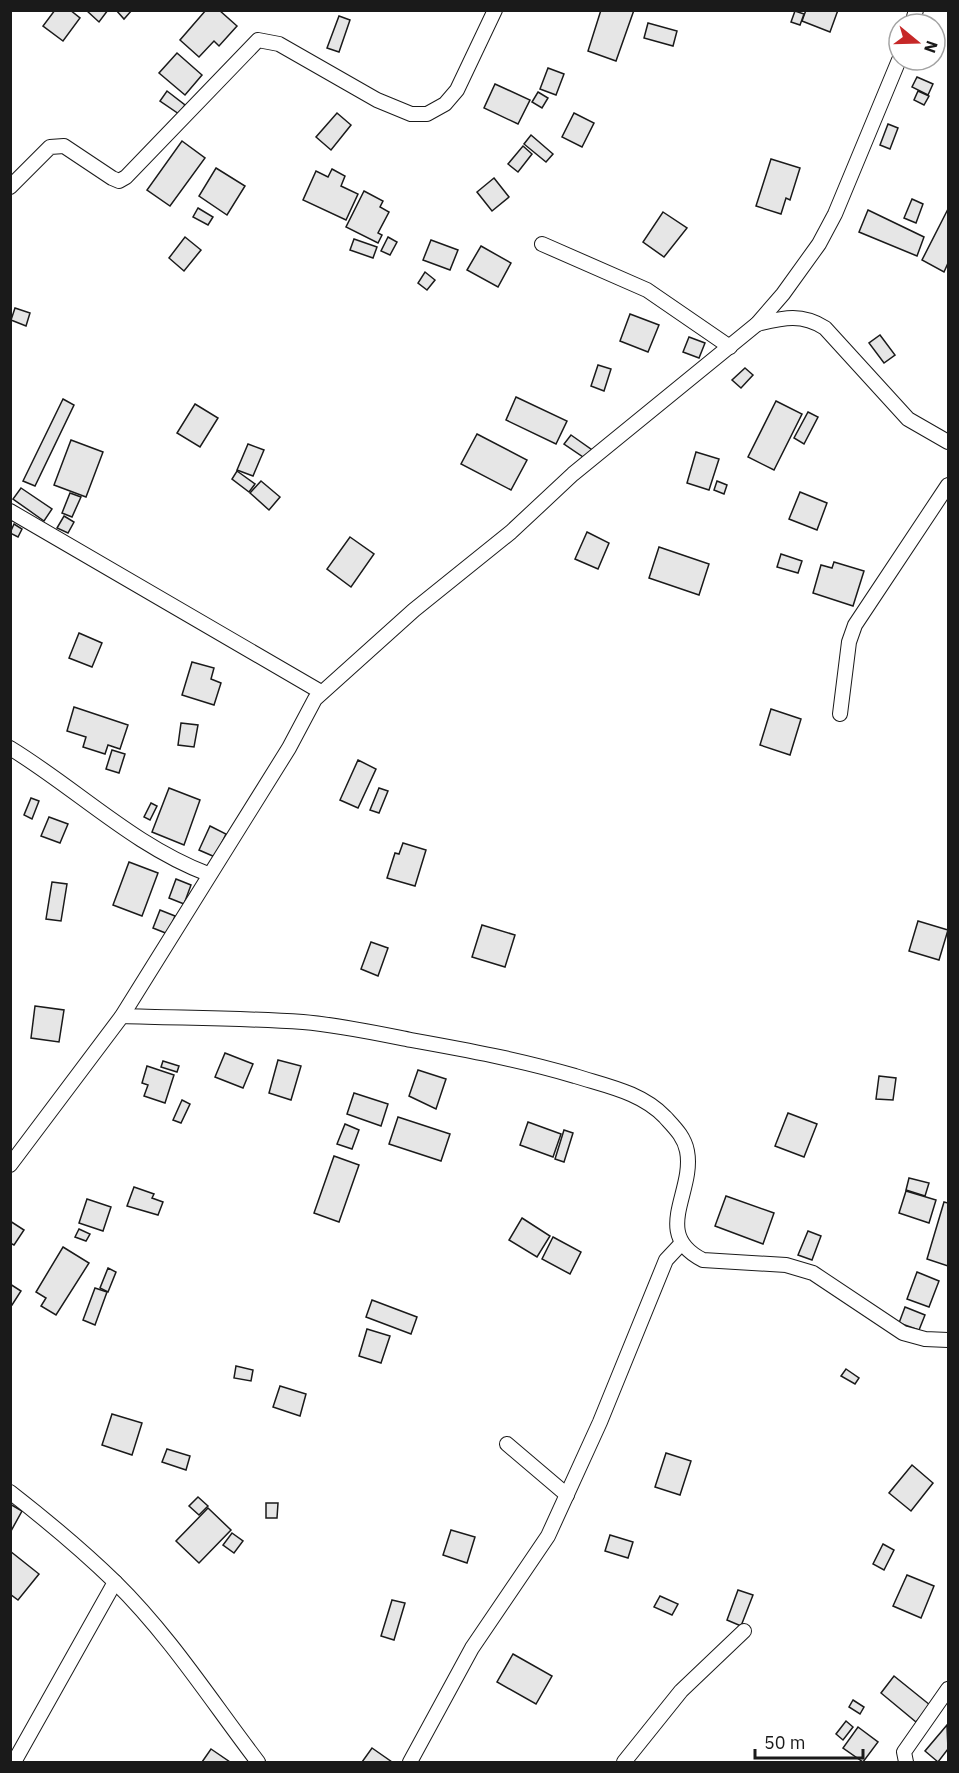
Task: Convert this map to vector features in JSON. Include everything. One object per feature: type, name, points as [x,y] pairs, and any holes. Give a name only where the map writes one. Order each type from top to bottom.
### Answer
[{"type":"street","points":[[10,187],[50,147],[64,146],[119,181],[126,177],[258,40],[279,44],[368,94],[411,114],[427,114],[445,104],[457,90],[495,10]]},
{"type":"street","points":[[10,1165],[122,1016],[321,692],[414,610],[512,532],[573,474],[757,324],[819,244],[850,180],[894,72]]},
{"type":"street","points":[[542,244],[647,290],[730,347]]},
{"type":"street","points":[[757,324],[793,316],[811,320],[825,328],[908,419],[948,442]]},
{"type":"street","points":[[840,714],[849,642],[855,626],[948,485]]},
{"type":"street","points":[[10,511],[208,629],[321,692]]},
{"type":"street","points":[[10,748],[132,834],[208,874]]},
{"type":"street","points":[[122,1016],[306,1023],[507,1057],[631,1093],[658,1110],[680,1132],[687,1150],[687,1171],[677,1222],[681,1244],[691,1254],[703,1260],[786,1265],[813,1273],[903,1333],[925,1339],[948,1340]]},
{"type":"street","points":[[410,1762],[472,1648],[548,1536],[666,1260],[681,1244]]},
{"type":"street","points":[[507,1444],[567,1495]]},
{"type":"street","points":[[10,1492],[115,1582],[189,1670],[258,1762]]},
{"type":"street","points":[[14,1762],[115,1582]]},
{"type":"street","points":[[624,1762],[681,1691],[744,1630]]},
{"type":"street","points":[[905,1762],[904,1752],[948,1689]]},
{"type":"building","points":[[55,10],[70,10],[80,18],[63,41],[43,26]]},
{"type":"building","points":[[86,10],[108,10],[99,22]]},
{"type":"building","points":[[116,10],[132,10],[124,19]]},
{"type":"building","points":[[206,10],[219,10],[237,26],[219,46],[214,41],[199,57],[180,40]]},
{"type":"building","points":[[601,10],[634,10],[616,61],[588,51]]},
{"type":"building","points":[[806,10],[838,10],[830,32],[802,21]]},
{"type":"building","points":[[795,11],[804,14],[800,25],[791,22]]},
{"type":"building","points":[[339,16],[350,20],[339,52],[327,48]]},
{"type":"building","points":[[648,23],[677,31],[673,46],[644,38]]},
{"type":"building","points":[[177,53],[202,75],[185,95],[159,73]]},
{"type":"building","points":[[548,68],[564,74],[556,95],[540,89]]},
{"type":"building","points":[[917,77],[933,84],[928,95],[912,87]]},
{"type":"building","points":[[495,84],[530,100],[518,124],[484,108]]},
{"type":"building","points":[[167,91],[185,105],[179,114],[160,101]]},
{"type":"building","points":[[918,91],[929,96],[924,105],[914,100]]},
{"type":"building","points":[[538,92],[548,98],[542,108],[532,102]]},
{"type":"building","points":[[337,113],[351,125],[331,150],[316,137]]},
{"type":"building","points":[[574,113],[594,123],[582,147],[562,137]]},
{"type":"building","points":[[888,124],[898,128],[890,149],[880,145]]},
{"type":"building","points":[[531,135],[553,154],[546,162],[524,144]]},
{"type":"building","points":[[182,141],[205,158],[170,206],[147,190]]},
{"type":"building","points":[[523,146],[532,154],[518,172],[508,164]]},
{"type":"building","points":[[771,159],[800,168],[790,200],[786,198],[781,214],[756,206]]},
{"type":"building","points":[[216,168],[245,186],[227,215],[199,196]]},
{"type":"building","points":[[332,169],[345,176],[341,186],[358,194],[346,220],[303,200],[316,171],[328,177]]},
{"type":"building","points":[[494,178],[509,197],[492,211],[477,192]]},
{"type":"building","points":[[364,191],[383,201],[380,207],[389,212],[378,233],[382,235],[378,243],[346,227]]},
{"type":"building","points":[[912,199],[923,204],[916,223],[904,218]]},
{"type":"building","points":[[198,208],[213,217],[208,225],[193,217]]},
{"type":"building","points":[[948,209],[948,263],[944,272],[922,260]]},
{"type":"building","points":[[868,210],[924,237],[917,256],[859,232]]},
{"type":"building","points":[[663,212],[687,228],[664,257],[643,242]]},
{"type":"building","points":[[185,237],[201,250],[184,271],[169,258]]},
{"type":"building","points":[[388,237],[397,242],[390,255],[381,251]]},
{"type":"building","points":[[354,239],[377,247],[373,258],[350,250]]},
{"type":"building","points":[[431,240],[458,250],[450,270],[423,260]]},
{"type":"building","points":[[481,246],[511,263],[498,287],[467,270]]},
{"type":"building","points":[[425,272],[435,280],[427,290],[418,283]]},
{"type":"building","points":[[15,308],[30,313],[26,326],[11,320]]},
{"type":"building","points":[[630,314],[659,325],[648,352],[620,341]]},
{"type":"building","points":[[880,335],[895,355],[884,363],[869,343]]},
{"type":"building","points":[[689,337],[705,343],[699,358],[683,352]]},
{"type":"building","points":[[598,365],[611,369],[604,391],[591,386]]},
{"type":"building","points":[[745,368],[753,375],[741,388],[732,380]]},
{"type":"building","points":[[516,397],[567,421],[556,444],[506,420]]},
{"type":"building","points":[[63,399],[74,405],[35,486],[23,481]]},
{"type":"building","points":[[776,401],[802,414],[774,470],[748,457]]},
{"type":"building","points":[[195,404],[218,418],[200,447],[177,433]]},
{"type":"building","points":[[808,412],[818,417],[804,444],[794,438]]},
{"type":"building","points":[[477,434],[527,460],[511,490],[461,464]]},
{"type":"building","points":[[571,435],[595,452],[589,461],[564,444]]},
{"type":"building","points":[[71,440],[103,452],[86,497],[54,485]]},
{"type":"building","points":[[248,444],[264,450],[253,476],[237,470]]},
{"type":"building","points":[[696,452],[719,459],[709,490],[687,483]]},
{"type":"building","points":[[237,471],[255,484],[249,492],[232,479]]},
{"type":"building","points":[[261,481],[280,497],[269,510],[250,493]]},
{"type":"building","points":[[717,481],[727,485],[724,494],[714,490]]},
{"type":"building","points":[[21,488],[52,509],[44,521],[13,499]]},
{"type":"building","points":[[800,492],[827,503],[817,530],[789,519]]},
{"type":"building","points":[[70,493],[81,497],[72,517],[62,513]]},
{"type":"building","points":[[64,516],[74,522],[68,533],[57,528]]},
{"type":"building","points":[[14,524],[22,529],[18,537],[10,533]]},
{"type":"building","points":[[587,532],[609,543],[598,569],[575,559]]},
{"type":"building","points":[[350,537],[374,554],[351,587],[327,569]]},
{"type":"building","points":[[659,547],[709,564],[699,595],[649,578]]},
{"type":"building","points":[[781,554],[802,561],[798,573],[777,567]]},
{"type":"building","points":[[834,562],[864,571],[853,606],[813,593],[821,565],[832,568]]},
{"type":"building","points":[[79,633],[102,643],[92,667],[69,658]]},
{"type":"building","points":[[192,662],[214,668],[211,679],[221,683],[214,705],[182,695]]},
{"type":"building","points":[[74,707],[128,725],[120,749],[108,745],[105,754],[83,747],[86,737],[67,731]]},
{"type":"building","points":[[771,709],[801,719],[790,755],[760,745]]},
{"type":"building","points":[[181,723],[198,725],[194,747],[178,745]]},
{"type":"building","points":[[112,750],[125,754],[119,773],[106,769]]},
{"type":"building","points":[[358,760],[376,769],[358,808],[340,800]]},
{"type":"building","points":[[169,788],[200,800],[184,845],[152,832]]},
{"type":"building","points":[[379,788],[388,791],[379,813],[370,810]]},
{"type":"building","points":[[31,798],[39,801],[32,819],[24,815]]},
{"type":"building","points":[[151,803],[157,806],[150,820],[144,817]]},
{"type":"building","points":[[49,817],[68,824],[60,843],[41,836]]},
{"type":"building","points":[[210,826],[226,834],[215,857],[199,850]]},
{"type":"building","points":[[403,843],[426,850],[415,886],[387,878],[395,853],[399,854]]},
{"type":"building","points":[[129,862],[158,873],[142,916],[113,905]]},
{"type":"building","points":[[176,879],[191,885],[184,904],[169,898]]},
{"type":"building","points":[[52,882],[67,884],[61,921],[46,919]]},
{"type":"building","points":[[160,910],[175,916],[168,934],[153,928]]},
{"type":"building","points":[[918,921],[948,930],[939,960],[909,951]]},
{"type":"building","points":[[482,925],[515,935],[505,967],[472,957]]},
{"type":"building","points":[[371,942],[388,948],[378,976],[361,969]]},
{"type":"building","points":[[35,1006],[64,1010],[59,1042],[31,1038]]},
{"type":"building","points":[[225,1053],[253,1064],[243,1088],[215,1077]]},
{"type":"building","points":[[278,1060],[301,1066],[291,1100],[269,1093]]},
{"type":"building","points":[[163,1061],[179,1066],[177,1072],[161,1067]]},
{"type":"building","points":[[147,1066],[174,1075],[165,1103],[144,1096],[148,1085],[142,1083]]},
{"type":"building","points":[[418,1070],[446,1079],[436,1109],[409,1096]]},
{"type":"building","points":[[879,1076],[896,1078],[893,1100],[876,1099]]},
{"type":"building","points":[[354,1093],[388,1104],[381,1126],[347,1114]]},
{"type":"building","points":[[182,1100],[190,1104],[181,1123],[173,1120]]},
{"type":"building","points":[[788,1113],[817,1124],[804,1157],[775,1146]]},
{"type":"building","points":[[398,1117],[450,1134],[441,1161],[389,1144]]},
{"type":"building","points":[[528,1122],[561,1134],[553,1157],[520,1145]]},
{"type":"building","points":[[345,1124],[359,1130],[352,1149],[337,1144]]},
{"type":"building","points":[[564,1130],[573,1133],[564,1162],[555,1159]]},
{"type":"building","points":[[334,1156],[359,1165],[339,1222],[314,1213]]},
{"type":"building","points":[[909,1178],[929,1183],[925,1196],[906,1190]]},
{"type":"building","points":[[134,1187],[154,1194],[152,1198],[163,1202],[158,1215],[127,1206]]},
{"type":"building","points":[[906,1191],[936,1200],[929,1223],[899,1213]]},
{"type":"building","points":[[726,1196],[774,1213],[763,1244],[715,1226]]},
{"type":"building","points":[[87,1199],[111,1207],[103,1231],[79,1223]]},
{"type":"building","points":[[944,1202],[948,1203],[948,1266],[927,1259]]},
{"type":"building","points":[[522,1218],[550,1236],[537,1257],[509,1240]]},
{"type":"building","points":[[10,1221],[24,1230],[14,1245],[10,1243]]},
{"type":"building","points":[[79,1229],[90,1234],[86,1241],[75,1237]]},
{"type":"building","points":[[808,1231],[821,1236],[812,1260],[798,1255]]},
{"type":"building","points":[[553,1237],[581,1252],[570,1274],[542,1259]]},
{"type":"building","points":[[63,1247],[89,1263],[56,1315],[41,1306],[46,1298],[36,1292]]},
{"type":"building","points":[[108,1268],[116,1272],[108,1292],[100,1288]]},
{"type":"building","points":[[917,1272],[939,1281],[929,1307],[907,1299]]},
{"type":"building","points":[[10,1284],[21,1291],[12,1305],[10,1304]]},
{"type":"building","points":[[95,1288],[107,1292],[95,1325],[83,1320]]},
{"type":"building","points":[[372,1300],[417,1317],[411,1334],[366,1317]]},
{"type":"building","points":[[905,1307],[925,1315],[919,1330],[899,1323]]},
{"type":"building","points":[[367,1329],[390,1336],[381,1363],[359,1356]]},
{"type":"building","points":[[236,1366],[253,1370],[251,1381],[234,1378]]},
{"type":"building","points":[[846,1369],[859,1378],[855,1384],[841,1376]]},
{"type":"building","points":[[280,1386],[306,1394],[300,1416],[273,1407]]},
{"type":"building","points":[[112,1414],[142,1423],[132,1455],[102,1445]]},
{"type":"building","points":[[167,1449],[190,1456],[186,1470],[162,1462]]},
{"type":"building","points":[[666,1453],[691,1461],[680,1495],[655,1487]]},
{"type":"building","points":[[912,1465],[933,1483],[911,1511],[889,1493]]},
{"type":"building","points":[[198,1497],[208,1506],[199,1515],[189,1506]]},
{"type":"building","points":[[266,1503],[278,1503],[277,1518],[266,1518]]},
{"type":"building","points":[[10,1504],[22,1511],[11,1531],[10,1530]]},
{"type":"building","points":[[208,1508],[231,1530],[199,1563],[176,1541]]},
{"type":"building","points":[[451,1530],[475,1537],[467,1563],[443,1555]]},
{"type":"building","points":[[232,1533],[243,1541],[234,1553],[223,1545]]},
{"type":"building","points":[[610,1535],[633,1542],[628,1558],[605,1551]]},
{"type":"building","points":[[883,1544],[894,1550],[884,1570],[873,1564]]},
{"type":"building","points":[[10,1551],[39,1574],[18,1600],[10,1594]]},
{"type":"building","points":[[907,1575],[934,1586],[921,1618],[893,1606]]},
{"type":"building","points":[[738,1590],[753,1595],[741,1626],[727,1620]]},
{"type":"building","points":[[660,1596],[678,1604],[672,1615],[654,1607]]},
{"type":"building","points":[[392,1600],[405,1603],[394,1640],[381,1636]]},
{"type":"building","points":[[513,1654],[552,1676],[536,1704],[497,1682]]},
{"type":"building","points":[[894,1676],[930,1705],[916,1722],[881,1693]]},
{"type":"building","points":[[853,1700],[864,1707],[860,1714],[849,1707]]},
{"type":"building","points":[[846,1721],[853,1727],[843,1740],[836,1734]]},
{"type":"building","points":[[947,1725],[948,1749],[938,1762],[925,1751]]},
{"type":"building","points":[[858,1727],[878,1742],[863,1762],[843,1748]]},
{"type":"building","points":[[372,1748],[392,1762],[362,1762]]},
{"type":"building","points":[[211,1749],[230,1762],[202,1762]]}]
